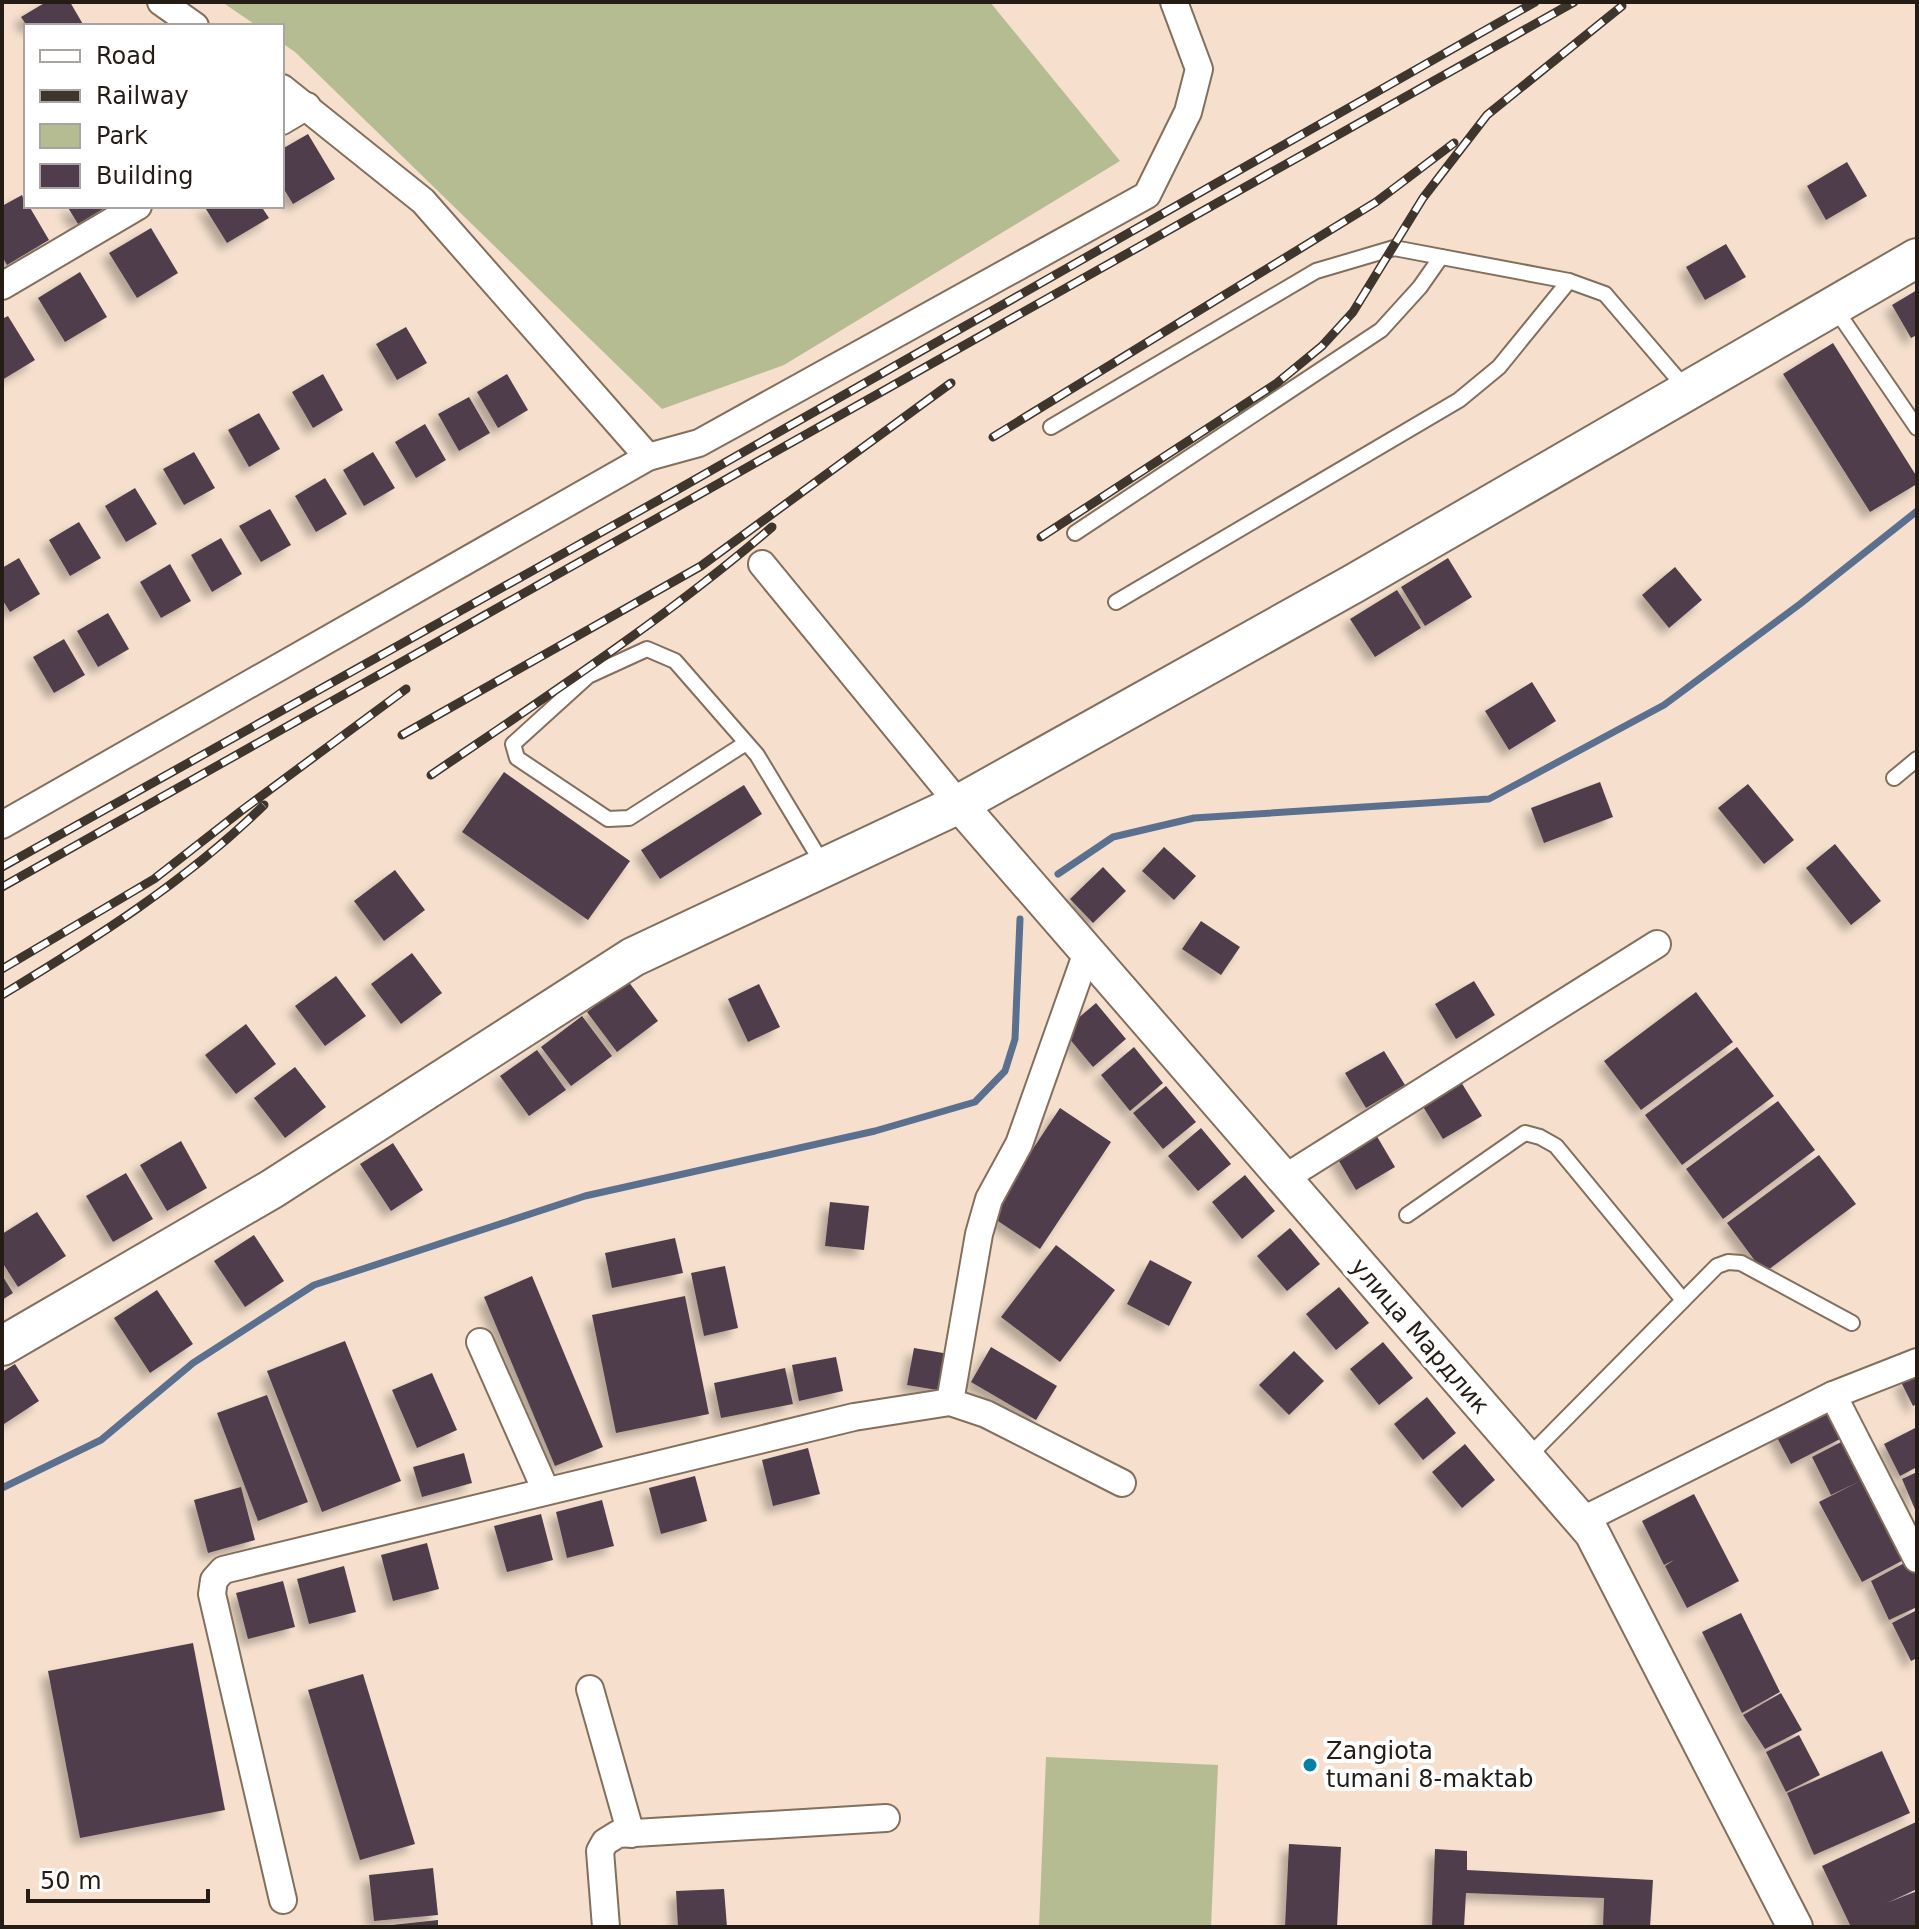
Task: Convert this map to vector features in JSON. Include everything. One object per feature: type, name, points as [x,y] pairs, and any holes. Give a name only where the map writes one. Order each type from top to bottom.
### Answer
[{"type":"main road","points":[[2,1346],[272,1189],[633,957],[959,804],[1353,584],[1917,258]]},
{"type":"street","points":[[161,2],[192,24]]},
{"type":"street","points":[[2,825],[648,457],[699,443],[1147,195],[1188,112],[1199,69],[1174,2]]},
{"type":"street","points":[[284,89],[423,201],[648,457]]},
{"type":"street","points":[[284,120],[307,106]]},
{"type":"street","points":[[2,286],[135,208]]},
{"type":"street","points":[[762,564],[959,804]]},
{"type":"street","name":"улица Мардлик","points":[[959,804],[1592,1533],[1795,1927]]},
{"type":"street","points":[[1283,1179],[1657,944]]},
{"type":"street","points":[[950,1402],[979,1234],[989,1199],[1019,1144],[1087,952]]},
{"type":"street","points":[[480,1342],[546,1491]]},
{"type":"street","points":[[1581,1521],[1833,1395],[1917,1362]]},
{"type":"street","points":[[1833,1395],[1917,1559]]},
{"type":"street","points":[[283,1900],[212,1594],[214,1580],[223,1570],[854,1417],[950,1402],[986,1414],[1122,1483]]},
{"type":"street","points":[[590,1689],[631,1834]]},
{"type":"street","points":[[606,1927],[600,1851],[605,1842],[618,1834],[886,1818]]},
{"type":"lane","points":[[1051,427],[1316,271],[1394,248],[1569,281],[1605,294],[1688,391]]},
{"type":"lane","points":[[1075,533],[1381,330],[1420,287],[1441,257]]},
{"type":"lane","points":[[1116,602],[1459,400],[1499,367],[1569,281]]},
{"type":"lane","points":[[1834,307],[1917,428]]},
{"type":"lane","points":[[746,743],[629,818],[608,819],[517,758],[513,744],[588,676],[647,649],[675,661],[757,755],[824,866]]},
{"type":"lane","points":[[1894,778],[1917,759]]},
{"type":"lane","points":[[1407,1215],[1525,1133],[1540,1137],[1556,1146],[1683,1300]]},
{"type":"lane","points":[[1527,1459],[1717,1266],[1728,1262],[1741,1263],[1852,1323]]},
{"type":"green space","points":[[222,2],[990,2],[1120,161],[784,365],[662,409],[284,44],[284,24],[254,24]]},
{"type":"green space","points":[[1046,1757],[1218,1765],[1211,1927],[1039,1927]]},
{"type":"building","points":[[46,2],[70,2],[83,24],[26,24],[21,17]]},
{"type":"building","points":[[308,134],[335,179],[293,204],[284,189],[284,148]]},
{"type":"building","points":[[1847,162],[1867,196],[1826,220],[1807,186]]},
{"type":"building","points":[[22,195],[24,208],[30,208],[49,240],[7,265],[2,256],[2,206]]},
{"type":"building","points":[[68,208],[105,208],[78,224]]},
{"type":"building","points":[[205,208],[262,208],[269,218],[227,243]]},
{"type":"building","points":[[151,228],[178,273],[137,298],[109,253]]},
{"type":"building","points":[[1726,244],[1746,277],[1705,300],[1686,267]]},
{"type":"building","points":[[80,272],[107,317],[65,342],[38,298]]},
{"type":"building","points":[[1917,290],[1917,335],[1911,338],[1892,305]]},
{"type":"building","points":[[8,316],[35,360],[2,380],[2,319]]},
{"type":"building","points":[[406,327],[427,363],[397,380],[376,344]]},
{"type":"building","points":[[1833,343],[1917,477],[1917,484],[1870,512],[1783,374]]},
{"type":"building","points":[[323,374],[343,410],[313,428],[292,392]]},
{"type":"building","points":[[507,374],[528,410],[498,428],[477,392]]},
{"type":"building","points":[[469,397],[490,433],[459,451],[438,414]]},
{"type":"building","points":[[259,413],[280,449],[249,467],[228,430]]},
{"type":"building","points":[[425,424],[446,460],[416,478],[395,442]]},
{"type":"building","points":[[194,452],[215,488],[184,505],[163,469]]},
{"type":"building","points":[[373,452],[395,488],[364,506],[343,470]]},
{"type":"building","points":[[325,478],[347,514],[316,532],[295,496]]},
{"type":"building","points":[[135,488],[157,524],[126,542],[105,506]]},
{"type":"building","points":[[270,509],[291,545],[261,562],[239,526]]},
{"type":"building","points":[[79,522],[101,558],[70,576],[49,540]]},
{"type":"building","points":[[221,538],[242,574],[212,592],[191,555]]},
{"type":"building","points":[[19,558],[40,594],[10,612],[2,599],[2,568]]},
{"type":"building","points":[[1448,558],[1472,597],[1425,626],[1401,587]]},
{"type":"building","points":[[170,564],[191,601],[161,618],[140,582]]},
{"type":"building","points":[[1675,567],[1702,600],[1669,628],[1642,595]]},
{"type":"building","points":[[1397,590],[1421,628],[1375,657],[1350,619]]},
{"type":"building","points":[[108,613],[129,649],[98,667],[77,631]]},
{"type":"building","points":[[64,639],[85,675],[54,693],[33,657]]},
{"type":"building","points":[[1532,682],[1556,721],[1509,750],[1485,711]]},
{"type":"building","points":[[504,772],[630,861],[588,920],[462,832]]},
{"type":"building","points":[[1600,782],[1613,817],[1544,843],[1531,808]]},
{"type":"building","points":[[1748,784],[1794,840],[1764,864],[1718,808]]},
{"type":"building","points":[[744,785],[762,814],[660,879],[641,850]]},
{"type":"building","points":[[1835,844],[1881,901],[1851,925],[1806,868]]},
{"type":"building","points":[[1164,847],[1196,876],[1174,900],[1142,871]]},
{"type":"building","points":[[1103,867],[1126,891],[1093,923],[1070,899]]},
{"type":"building","points":[[395,870],[425,910],[384,941],[354,901]]},
{"type":"building","points":[[1201,921],[1240,947],[1221,975],[1182,949]]},
{"type":"building","points":[[412,953],[442,993],[401,1024],[371,984]]},
{"type":"building","points":[[336,976],[366,1016],[325,1046],[295,1006]]},
{"type":"building","points":[[628,981],[658,1021],[617,1052],[587,1012]]},
{"type":"building","points":[[1474,981],[1495,1015],[1456,1039],[1435,1004]]},
{"type":"building","points":[[759,984],[780,1027],[748,1042],[728,999]]},
{"type":"building","points":[[1696,992],[1733,1042],[1641,1110],[1604,1061]]},
{"type":"building","points":[[1096,1003],[1126,1039],[1093,1067],[1063,1031]]},
{"type":"building","points":[[582,1016],[612,1056],[571,1086],[541,1047]]},
{"type":"building","points":[[246,1024],[276,1064],[236,1094],[205,1055]]},
{"type":"building","points":[[1134,1047],[1163,1083],[1130,1111],[1101,1075]]},
{"type":"building","points":[[1737,1047],[1774,1096],[1682,1165],[1645,1115]]},
{"type":"building","points":[[537,1050],[566,1090],[529,1116],[500,1076]]},
{"type":"building","points":[[1384,1051],[1405,1085],[1366,1108],[1345,1073]]},
{"type":"building","points":[[295,1067],[326,1107],[285,1138],[254,1098]]},
{"type":"building","points":[[1461,1082],[1482,1116],[1443,1139],[1422,1105]]},
{"type":"building","points":[[1166,1086],[1196,1122],[1163,1149],[1133,1113]]},
{"type":"building","points":[[1778,1101],[1815,1150],[1723,1219],[1686,1169]]},
{"type":"building","points":[[1060,1108],[1111,1142],[1040,1249],[989,1215]]},
{"type":"building","points":[[1201,1128],[1231,1164],[1198,1191],[1168,1156]]},
{"type":"building","points":[[1375,1133],[1395,1167],[1356,1190],[1336,1156]]},
{"type":"building","points":[[181,1141],[207,1188],[167,1211],[140,1165]]},
{"type":"building","points":[[393,1143],[423,1190],[391,1211],[360,1164]]},
{"type":"building","points":[[1819,1155],[1856,1204],[1764,1273],[1727,1223]]},
{"type":"building","points":[[126,1173],[153,1219],[113,1242],[86,1196]]},
{"type":"building","points":[[1245,1175],[1275,1211],[1242,1239],[1212,1202]]},
{"type":"building","points":[[830,1202],[869,1206],[864,1250],[825,1246]]},
{"type":"building","points":[[37,1212],[66,1256],[18,1287],[2,1262],[2,1234]]},
{"type":"building","points":[[1290,1228],[1320,1264],[1287,1291],[1257,1256]]},
{"type":"building","points":[[254,1235],[284,1281],[245,1307],[214,1261]]},
{"type":"building","points":[[675,1238],[683,1273],[612,1288],[605,1253]]},
{"type":"building","points":[[1056,1245],[1115,1290],[1060,1362],[1001,1317]]},
{"type":"building","points":[[1150,1260],[1192,1282],[1169,1326],[1127,1304]]},
{"type":"building","points":[[725,1266],[738,1328],[704,1336],[691,1273]]},
{"type":"building","points":[[2,1275],[13,1293],[2,1300]]},
{"type":"building","points":[[532,1276],[603,1447],[555,1466],[484,1297]]},
{"type":"building","points":[[1339,1287],[1369,1323],[1336,1350],[1306,1314]]},
{"type":"building","points":[[157,1290],[193,1344],[150,1373],[114,1318]]},
{"type":"building","points":[[685,1296],[709,1414],[616,1433],[592,1315]]},
{"type":"building","points":[[345,1341],[401,1481],[322,1512],[267,1371]]},
{"type":"building","points":[[1383,1342],[1413,1378],[1379,1405],[1350,1369]]},
{"type":"building","points":[[991,1347],[1057,1386],[1036,1420],[971,1382]]},
{"type":"building","points":[[914,1348],[949,1354],[943,1391],[907,1385]]},
{"type":"building","points":[[1294,1351],[1324,1381],[1289,1415],[1259,1385]]},
{"type":"building","points":[[836,1357],[843,1391],[799,1401],[792,1365]]},
{"type":"building","points":[[15,1364],[39,1401],[4,1424],[2,1372]]},
{"type":"building","points":[[785,1368],[793,1404],[721,1418],[714,1383]]},
{"type":"building","points":[[432,1373],[457,1430],[417,1448],[392,1390]]},
{"type":"building","points":[[1917,1374],[1917,1404],[1913,1406],[1901,1382]]},
{"type":"building","points":[[267,1395],[308,1502],[258,1521],[217,1413]]},
{"type":"building","points":[[1427,1397],[1456,1433],[1423,1460],[1394,1424]]},
{"type":"building","points":[[1828,1402],[1846,1436],[1791,1464],[1773,1430]]},
{"type":"building","points":[[1917,1427],[1917,1467],[1900,1476],[1884,1444]]},
{"type":"building","points":[[1847,1439],[1909,1557],[1862,1582],[1819,1502],[1860,1481],[1831,1495],[1812,1457]]},
{"type":"building","points":[[1465,1444],[1495,1480],[1462,1508],[1432,1472]]},
{"type":"building","points":[[808,1448],[820,1494],[773,1506],[762,1460]]},
{"type":"building","points":[[464,1453],[472,1483],[422,1497],[413,1467]]},
{"type":"building","points":[[1917,1472],[1917,1514],[1902,1479]]},
{"type":"building","points":[[695,1476],[707,1521],[661,1534],[649,1488]]},
{"type":"building","points":[[241,1487],[255,1540],[208,1553],[194,1500]]},
{"type":"building","points":[[1694,1494],[1739,1581],[1687,1608],[1665,1566],[1674,1560],[1664,1565],[1642,1521]]},
{"type":"building","points":[[602,1500],[614,1546],[567,1558],[556,1512]]},
{"type":"building","points":[[541,1514],[553,1560],[507,1572],[494,1526]]},
{"type":"building","points":[[427,1543],[439,1589],[393,1601],[381,1555]]},
{"type":"building","points":[[1910,1560],[1917,1574],[1917,1607],[1889,1620],[1871,1581]]},
{"type":"building","points":[[344,1566],[356,1612],[309,1624],[297,1579]]},
{"type":"building","points":[[283,1581],[295,1627],[248,1639],[236,1593]]},
{"type":"building","points":[[1917,1610],[1917,1658],[1911,1661],[1892,1623]]},
{"type":"building","points":[[1741,1613],[1780,1692],[1742,1713],[1702,1632]]},
{"type":"building","points":[[193,1643],[225,1810],[80,1838],[48,1671]]},
{"type":"building","points":[[363,1674],[415,1844],[360,1860],[308,1690]]},
{"type":"building","points":[[1781,1693],[1802,1730],[1765,1749],[1743,1715]]},
{"type":"building","points":[[1799,1735],[1820,1775],[1786,1792],[1766,1752]]},
{"type":"building","points":[[1882,1751],[1910,1813],[1814,1855],[1787,1793]]},
{"type":"building","points":[[1916,1822],[1917,1889],[1887,1903],[1917,1891],[1917,1927],[1851,1927],[1822,1866]]},
{"type":"building","points":[[1289,1844],[1341,1847],[1337,1927],[1285,1927]]},
{"type":"building","points":[[1435,1849],[1467,1851],[1467,1870],[1653,1880],[1650,1927],[1603,1927],[1604,1898],[1466,1893],[1464,1927],[1432,1927]]},
{"type":"building","points":[[433,1868],[438,1915],[374,1921],[369,1875]]},
{"type":"building","points":[[724,1889],[727,1927],[678,1927],[676,1891]]},
{"type":"building","points":[[438,1920],[438,1927],[392,1927],[392,1925]]},
{"type":"waterway","points":[[1058,874],[1113,837],[1194,818],[1489,799],[1664,705],[1800,604],[1917,511]]},
{"type":"waterway","points":[[2,1488],[101,1440],[193,1363],[314,1285],[585,1196],[875,1131],[975,1102],[1005,1071],[1015,1039],[1020,919]]},
{"type":"railway","points":[[2,867],[675,491],[1535,2]]},
{"type":"railway","points":[[2,887],[1574,2]]},
{"type":"railway","points":[[1041,537],[1277,383],[1322,346],[1353,312],[1423,198],[1487,115],[1622,6]]},
{"type":"railway","points":[[993,437],[1376,202],[1454,143]]},
{"type":"railway","points":[[402,735],[701,566],[951,383]]},
{"type":"railway","points":[[431,775],[648,625],[772,527]]},
{"type":"railway","points":[[2,969],[154,879],[406,689]]},
{"type":"railway","points":[[2,995],[171,884],[264,805]]},
{"type":"place","name":"Zangiota tumani 8-maktab","points":[[1310,1765]]}]
